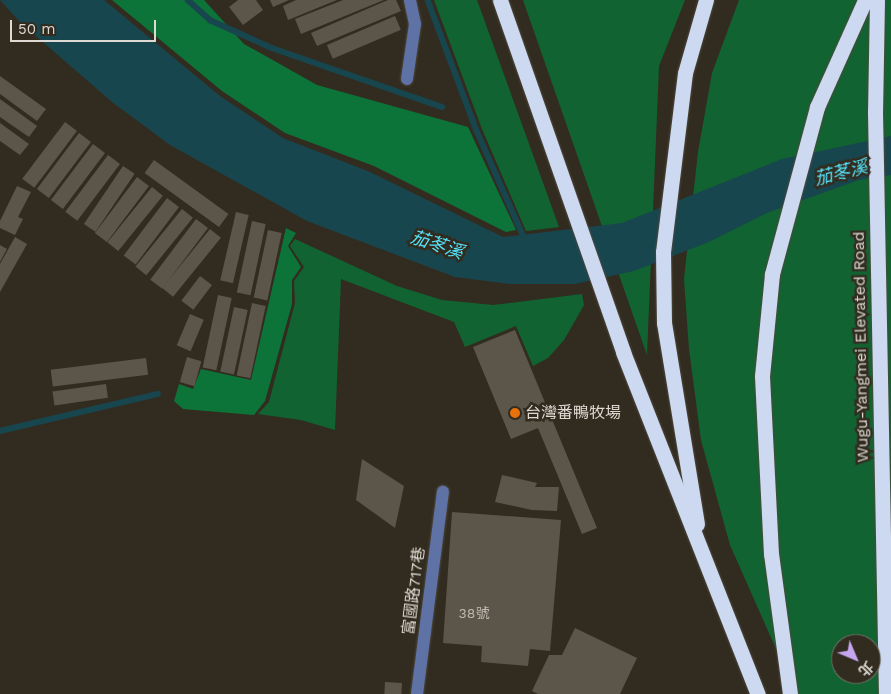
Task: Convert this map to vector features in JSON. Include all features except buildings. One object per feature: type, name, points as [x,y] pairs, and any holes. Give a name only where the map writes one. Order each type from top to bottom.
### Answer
[{"type":"highway","points":[[500,0],[560,164],[624,352],[707,570],[758,694]]},
{"type":"highway","points":[[706,0],[685,73],[663,252],[664,323],[686,472],[707,570]]},
{"type":"highway","points":[[790,694],[770,554],[763,386],[772,274],[817,108],[865,0]]},
{"type":"highway","name":"Wugu-Yangmei Elevated Road","points":[[877,0],[874,112],[886,694]]},
{"type":"lane","points":[[407,79],[415,24],[410,0]]},
{"type":"lane","name":"富國路717巷","points":[[417,694],[443,492]]},
{"type":"green space","points":[[112,0],[204,0],[244,44],[317,85],[468,127],[516,230],[506,232],[374,166],[285,133],[222,91]]},
{"type":"green space","points":[[434,0],[477,0],[559,227],[526,231],[482,129]]},
{"type":"green space","points":[[523,0],[685,0],[659,66],[647,355]]},
{"type":"green space","points":[[739,0],[891,0],[891,694],[796,694],[730,545],[701,440],[689,349],[684,279],[698,152],[712,73]]},
{"type":"green space","points":[[286,228],[296,233],[288,246],[301,267],[292,280],[292,304],[265,401],[254,415],[183,409],[174,401],[179,384],[193,389],[201,369],[251,380]]},
{"type":"green space","points":[[295,239],[397,286],[442,300],[493,305],[582,294],[584,305],[564,340],[548,358],[533,366],[516,326],[465,347],[454,322],[341,279],[335,430],[301,420],[258,414],[269,402],[295,303],[294,281],[304,267],[290,246]]},
{"type":"water","name":"茄苳溪","points":[[0,0],[104,0],[220,96],[283,138],[370,172],[503,237],[622,223],[782,159],[891,136],[891,175],[859,180],[767,213],[709,242],[634,271],[575,284],[511,284],[455,277],[307,221],[170,145],[112,102],[21,23]]},
{"type":"waterway","points":[[188,0],[210,20],[272,48],[442,107]]},
{"type":"waterway","points":[[428,0],[477,131],[523,235]]},
{"type":"waterway","points":[[0,431],[158,394]]},
{"type":"place","name":"台灣番鴨牧場","points":[[515,413]]}]
